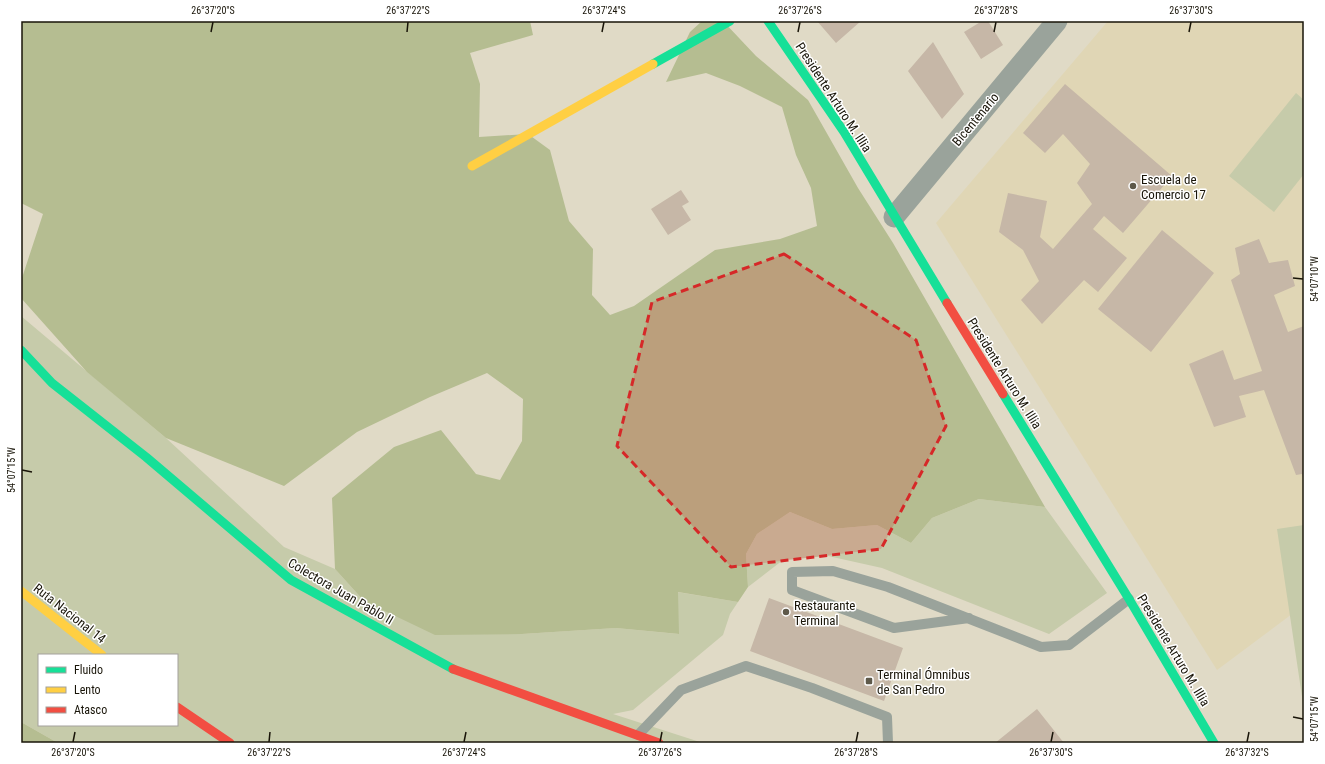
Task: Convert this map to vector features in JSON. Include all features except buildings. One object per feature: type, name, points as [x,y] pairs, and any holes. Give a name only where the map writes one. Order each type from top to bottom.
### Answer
[{"type":"main road","points":[[472,166],[730,21]]},
{"type":"main road","name":"Presidente Arturo M. Illia","points":[[768,21],[844,132],[894,217],[1129,599],[1214,743]]},
{"type":"main road","name":"Colectora Juan Pablo II","points":[[21,350],[52,383],[146,458],[291,580],[458,672],[659,743]]},
{"type":"main road","name":"Ruta Nacional 14","points":[[21,591],[101,654]]},
{"type":"main road","points":[[178,708],[230,743]]},
{"type":"street","name":"Bicentenario","points":[[894,217],[1057,21]]},
{"type":"lane","points":[[969,618],[894,628],[792,590],[792,572],[833,572],[888,587],[969,618],[1041,647],[1068,645],[1129,599]]},
{"type":"lane","points":[[638,735],[681,690],[746,666],[812,688],[887,717],[888,743]]},
{"type":"highlighted area","points":[[784,254],[916,340],[946,426],[881,549],[731,567],[617,446],[652,302]]},
{"type":"shaded area","points":[[1108,21],[1304,21],[1304,605],[1217,670],[936,223]]},
{"type":"green space","points":[[21,21],[530,21],[533,35],[470,53],[480,84],[479,137],[528,134],[550,150],[569,221],[593,249],[592,295],[610,315],[634,306],[715,250],[780,239],[817,226],[811,188],[796,155],[782,107],[740,86],[706,73],[666,82],[690,32],[702,21],[723,21],[756,56],[808,100],[858,188],[893,243],[1045,507],[979,499],[932,518],[911,543],[877,525],[832,529],[790,512],[757,534],[746,554],[748,587],[738,602],[678,592],[679,634],[616,628],[522,634],[435,635],[364,601],[335,569],[332,498],[394,447],[441,430],[476,474],[500,480],[522,441],[523,399],[487,373],[430,397],[357,432],[284,486],[166,438],[87,372],[21,298],[21,281],[43,214],[21,203]]},
{"type":"green space","points":[[1296,93],[1304,100],[1304,174],[1274,212],[1229,176]]},
{"type":"green space","points":[[21,316],[166,438],[284,547],[335,569],[364,601],[522,634],[616,628],[678,634],[677,592],[738,602],[730,614],[723,635],[633,710],[613,714],[703,743],[58,743],[21,722]]},
{"type":"green space","points":[[979,499],[1045,507],[1107,593],[1049,634],[882,568],[828,556],[783,560],[748,587],[746,554],[757,534],[790,512],[832,529],[877,525],[911,543],[932,518]]},
{"type":"green space","points":[[1304,525],[1304,710],[1277,529]]},
{"type":"green space","points":[[21,722],[58,743],[21,743]]},
{"type":"traffic: fast","points":[[653,64],[730,21]]},
{"type":"traffic: fast","points":[[768,21],[844,132],[947,303]]},
{"type":"traffic: fast","points":[[21,350],[52,383],[146,457],[291,580],[453,669]]},
{"type":"traffic: fast","points":[[1003,394],[1129,599],[1214,743]]},
{"type":"traffic: slow","points":[[472,166],[653,64]]},
{"type":"traffic: slow","points":[[21,591],[101,654]]},
{"type":"traffic: jam","points":[[947,303],[1003,394]]},
{"type":"traffic: jam","points":[[453,669],[659,743]]},
{"type":"traffic: jam","points":[[178,708],[230,743]]},
{"type":"place","name":"Escuela de Comercio 17","points":[[1133,186]]},
{"type":"place","name":"Restaurante Terminal","points":[[786,612]]},
{"type":"place","name":"Terminal Ómnibus de San Pedro","points":[[869,681]]}]
